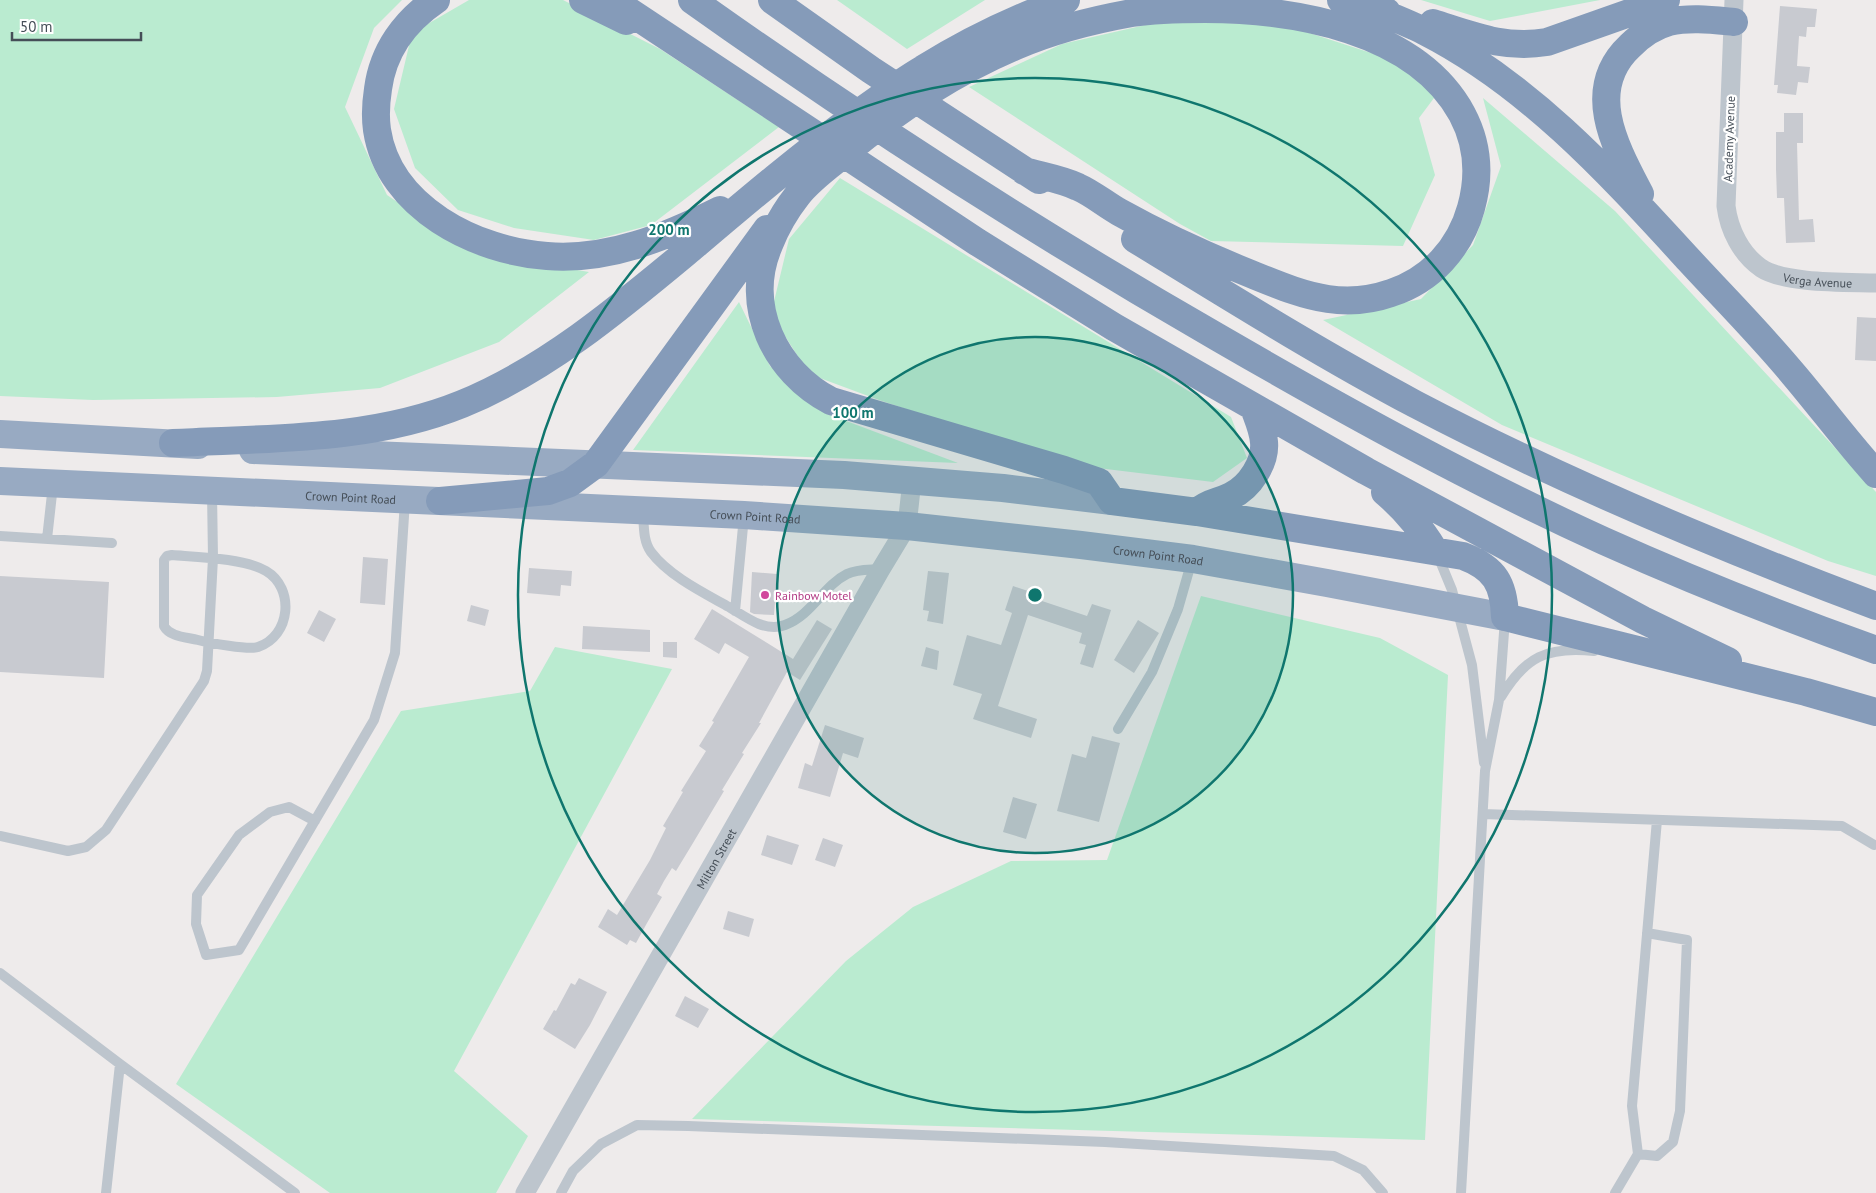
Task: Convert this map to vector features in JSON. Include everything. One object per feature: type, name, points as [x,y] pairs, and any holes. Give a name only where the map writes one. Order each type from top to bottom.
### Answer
[{"type":"highway","points":[[436,0],[408,22],[388,52],[379,84],[376,116],[377,131],[392,170],[412,197],[424,209],[449,226],[472,237],[513,251],[547,256],[582,256],[630,247],[664,236],[757,192],[818,159]]},
{"type":"highway","points":[[583,0],[690,53]]},
{"type":"highway","points":[[612,0],[985,247],[1114,327],[1345,459],[1643,620],[1733,663],[1806,692]]},
{"type":"highway","points":[[692,0],[801,76],[1024,221],[1149,298],[1325,399],[1424,452],[1604,541],[1790,618],[1876,650]]},
{"type":"highway","points":[[772,0],[871,70],[1024,171],[1304,343],[1416,404],[1532,463],[1758,562],[1876,606]]},
{"type":"highway","points":[[932,76],[994,30],[1037,10],[1066,0]]},
{"type":"highway","points":[[1341,0],[1433,23],[1489,41],[1520,45],[1547,42],[1666,0]]},
{"type":"highway","points":[[1368,7],[1425,31],[1473,60],[1523,96],[1576,141],[1658,226],[1793,374],[1854,450],[1876,474]]},
{"type":"highway","points":[[1024,171],[1077,186],[1160,234],[1214,259],[1304,294],[1347,301],[1371,299],[1400,290],[1415,282],[1441,262],[1465,227],[1475,191],[1477,170],[1475,150],[1469,127],[1444,86],[1427,72],[1388,46],[1364,35],[1338,26],[1275,13],[1219,9],[1165,10],[1098,20],[1040,36],[972,66],[932,76],[877,99],[818,159],[768,246],[760,278],[762,316],[770,337],[784,361],[800,381],[831,401],[1099,482],[1112,501]]},
{"type":"highway","points":[[1658,226],[1622,159],[1613,138],[1606,105],[1611,75],[1621,56],[1628,48],[1642,35],[1660,25],[1734,11]]},
{"type":"highway","points":[[173,443],[370,430],[421,419],[479,398],[534,366],[602,320],[757,192]]},
{"type":"highway","points":[[440,501],[548,491],[570,483],[596,464],[767,228],[799,192]]},
{"type":"highway","points":[[1793,374],[1876,448]]},
{"type":"highway","points":[[1197,512],[1207,503],[1233,495],[1243,488],[1257,470],[1262,458],[1264,444],[1262,429],[1254,408]]},
{"type":"highway","points":[[0,434],[173,443],[262,450],[912,480],[1003,488],[1197,512],[1463,556],[1486,568],[1496,578],[1502,589],[1505,618],[1806,692],[1876,712]]},
{"type":"highway","points":[[1345,459],[1410,514],[1434,550]]},
{"type":"highway","name":"Crown Point Road","points":[[0,481],[744,515],[907,526],[1091,546],[1193,560],[1327,583],[1505,618]]},
{"type":"street","name":"Academy Avenue","points":[[1734,11],[1726,206],[1728,221],[1733,233],[1746,254],[1760,268]]},
{"type":"street","name":"Verga Avenue","points":[[1760,268],[1790,278],[1876,282]]},
{"type":"street","points":[[907,526],[912,480]]},
{"type":"street","name":"Milton Street","points":[[525,1193],[907,526]]},
{"type":"lane","points":[[46,539],[53,483]]},
{"type":"lane","points":[[0,836],[68,851],[86,847],[106,830],[204,681],[207,671],[207,642],[213,558],[212,491]]},
{"type":"lane","points":[[315,821],[289,807],[270,812],[239,835],[197,895],[196,924],[206,955],[240,950],[374,720],[395,653],[405,500]]},
{"type":"lane","points":[[643,511],[644,537],[650,551],[665,567],[735,611],[760,624],[772,627],[784,626],[797,619],[848,573],[860,570],[881,569]]},
{"type":"lane","points":[[735,611],[744,515]]},
{"type":"lane","points":[[0,536],[112,544]]},
{"type":"lane","points":[[1434,550],[1447,576],[1472,665],[1485,771]]},
{"type":"lane","points":[[167,556],[213,558],[257,566],[279,581],[285,594],[285,612],[282,625],[274,637],[256,648],[207,642],[170,634],[164,626],[164,560],[167,556]]},
{"type":"lane","points":[[1118,729],[1152,672],[1178,609],[1193,560]]},
{"type":"lane","points":[[1462,1193],[1485,771],[1499,700],[1505,618]]},
{"type":"lane","points":[[1499,700],[1512,678],[1522,668],[1542,655],[1578,650],[1662,658]]},
{"type":"lane","points":[[1483,814],[1842,826],[1874,845]]},
{"type":"lane","points":[[1615,1193],[1638,1154],[1632,1106],[1657,820]]},
{"type":"lane","points":[[1638,1154],[1657,1156],[1673,1142],[1680,1111],[1687,940],[1647,933]]},
{"type":"lane","points":[[0,973],[295,1193]]},
{"type":"lane","points":[[106,1193],[120,1064]]},
{"type":"lane","points":[[561,1193],[573,1171],[601,1144],[637,1125],[1085,1142],[1334,1156],[1363,1170],[1383,1193]]},
{"type":"green space","points":[[0,0],[402,0],[374,28],[345,107],[387,195],[471,252],[589,272],[499,342],[380,388],[277,397],[93,400],[0,396]]},
{"type":"green space","points":[[469,0],[563,0],[660,49],[779,127],[651,225],[594,240],[514,228],[458,210],[415,168],[394,109],[412,33]]},
{"type":"green space","points":[[837,0],[985,0],[907,49]]},
{"type":"green space","points":[[1421,0],[1600,0],[1490,21]]},
{"type":"green space","points":[[1167,20],[1288,26],[1399,62],[1440,90],[1419,118],[1435,175],[1403,246],[1211,241],[1180,224],[969,87],[1062,44]]},
{"type":"green space","points":[[1483,98],[1615,211],[1876,492],[1876,576],[1828,561],[1502,425],[1323,320],[1421,299],[1473,245],[1501,166]]},
{"type":"green space","points":[[840,178],[1231,417],[1247,458],[1213,482],[1073,465],[879,400],[809,374],[771,314],[789,239]]},
{"type":"green space","points":[[739,302],[770,366],[825,413],[958,463],[633,450]]},
{"type":"green space","points":[[1201,596],[1380,638],[1448,675],[1425,1140],[692,1119],[846,961],[913,907],[1011,861],[1107,860]]},
{"type":"green space","points":[[555,647],[672,669],[454,1071],[528,1136],[496,1193],[330,1193],[176,1084],[401,711],[530,691]]},
{"type":"building","points":[[1780,6],[1817,9],[1815,27],[1807,27],[1806,37],[1799,36],[1797,66],[1810,67],[1808,83],[1798,82],[1796,95],[1777,93],[1778,85],[1774,85]]},
{"type":"building","points":[[1784,113],[1803,113],[1803,143],[1797,143],[1799,220],[1813,219],[1815,242],[1786,243],[1784,198],[1777,198],[1776,169],[1776,132],[1784,132]]},
{"type":"building","points":[[1857,317],[1876,318],[1876,361],[1855,360]]},
{"type":"building","points":[[363,557],[388,559],[385,605],[360,603]]},
{"type":"building","points":[[529,568],[572,571],[571,586],[561,585],[560,596],[527,593]]},
{"type":"building","points":[[928,571],[949,573],[943,624],[927,621],[929,611],[923,610]]},
{"type":"building","points":[[752,572],[777,574],[774,615],[750,612]]},
{"type":"building","points":[[0,576],[109,582],[104,678],[0,672]]},
{"type":"building","points":[[1013,586],[1040,595],[1039,600],[1087,616],[1092,604],[1111,610],[1093,668],[1080,664],[1086,645],[1079,643],[1082,633],[1028,615],[998,706],[1037,719],[1031,738],[973,719],[982,694],[953,685],[967,635],[1001,645],[1012,613],[1005,610]]},
{"type":"building","points":[[471,605],[489,610],[485,626],[467,621]]},
{"type":"building","points":[[712,609],[793,659],[817,620],[832,629],[800,680],[787,672],[759,723],[761,723],[742,753],[744,754],[722,790],[724,791],[676,871],[672,868],[664,881],[657,894],[662,897],[636,943],[630,940],[627,945],[598,927],[608,909],[617,915],[650,860],[666,828],[663,826],[683,792],[681,791],[706,751],[699,746],[749,657],[725,643],[719,654],[694,639]]},
{"type":"building","points":[[319,610],[336,619],[324,642],[307,633]]},
{"type":"building","points":[[1138,620],[1159,633],[1134,673],[1114,660]]},
{"type":"building","points":[[583,626],[650,630],[650,652],[582,649]]},
{"type":"building","points":[[663,642],[677,642],[677,658],[663,657]]},
{"type":"building","points":[[926,647],[939,651],[937,670],[921,666]]},
{"type":"building","points":[[825,725],[864,738],[858,758],[843,753],[830,797],[798,788],[805,763],[812,766]]},
{"type":"building","points":[[1092,736],[1120,743],[1099,822],[1057,811],[1072,754],[1086,758]]},
{"type":"building","points":[[1013,797],[1037,804],[1026,839],[1003,832]]},
{"type":"building","points":[[767,835],[799,845],[792,865],[761,855]]},
{"type":"building","points":[[823,838],[843,845],[835,867],[815,860]]},
{"type":"building","points":[[728,911],[754,919],[749,937],[723,929]]},
{"type":"building","points":[[579,978],[607,992],[575,1049],[543,1029],[554,1010],[556,1011],[571,983],[575,985]]},
{"type":"building","points":[[685,996],[709,1009],[698,1028],[675,1016]]},
{"type":"place","name":"Rainbow Motel","points":[[765,595]]}]
